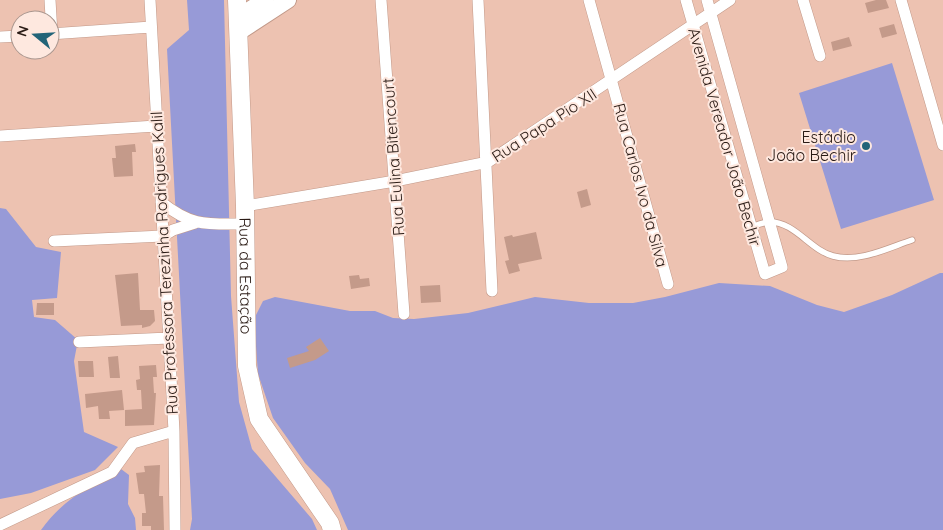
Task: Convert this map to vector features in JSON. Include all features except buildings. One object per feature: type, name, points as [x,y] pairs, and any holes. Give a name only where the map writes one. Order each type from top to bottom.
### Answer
[{"type":"main road","name":"Rua da Estação","points":[[238,16],[245,206],[247,366],[259,419],[330,523],[332,530]]},
{"type":"street","name":"Rua Professora Terezinha Rodrigues Kalil","points":[[150,0],[174,431],[175,528]]},
{"type":"street","points":[[238,16],[265,0]]},
{"type":"street","points":[[238,16],[288,0]]},
{"type":"street","name":"Rua Eulina Bitencourt","points":[[381,0],[404,314]]},
{"type":"street","points":[[478,0],[488,162],[492,291]]},
{"type":"street","name":"Rua Carlos Ivo da Silva","points":[[589,0],[668,284]]},
{"type":"street","name":"Avenida Vereador João Bechir","points":[[686,0],[765,274],[782,267],[707,0]]},
{"type":"street","name":"Rua Papa Pio XII","points":[[245,206],[395,181],[488,162],[730,0]]},
{"type":"street","points":[[803,0],[820,56]]},
{"type":"street","points":[[901,0],[942,138]]},
{"type":"street","points":[[60,33],[151,27]]},
{"type":"street","points":[[0,136],[156,126]]},
{"type":"street","points":[[160,202],[176,214],[195,223]]},
{"type":"street","points":[[54,241],[163,236],[173,230],[195,223],[245,224]]},
{"type":"street","points":[[79,342],[169,338]]},
{"type":"street","points":[[0,525],[112,472],[133,444],[142,439],[174,431]]},
{"type":"lane","points":[[751,227],[769,222],[792,230],[819,250],[833,256],[851,258],[912,240]]},
{"type":"shaded area","points":[[187,0],[224,0],[231,296],[239,402],[252,449],[312,519],[317,530],[190,530],[192,519],[167,49],[189,30]]},
{"type":"shaded area","name":"Estádio João Bechir","points":[[892,63],[934,200],[841,229],[799,93]]},
{"type":"shaded area","points":[[0,208],[6,209],[36,247],[61,252],[57,298],[32,300],[34,317],[55,320],[78,340],[74,361],[84,432],[118,447],[95,470],[31,493],[0,499]]},
{"type":"shaded area","points":[[943,273],[943,530],[348,530],[330,489],[305,463],[273,418],[258,374],[254,319],[263,301],[275,297],[350,311],[375,311],[393,318],[414,319],[468,313],[535,297],[589,303],[633,303],[719,283],[770,286],[817,305],[844,312],[892,295]]},
{"type":"shaded area","points":[[121,469],[129,475],[128,504],[135,518],[136,530],[41,530],[49,519],[67,502]]},
{"type":"place","name":"Estádio João Bechir","points":[[866,146]]}]
